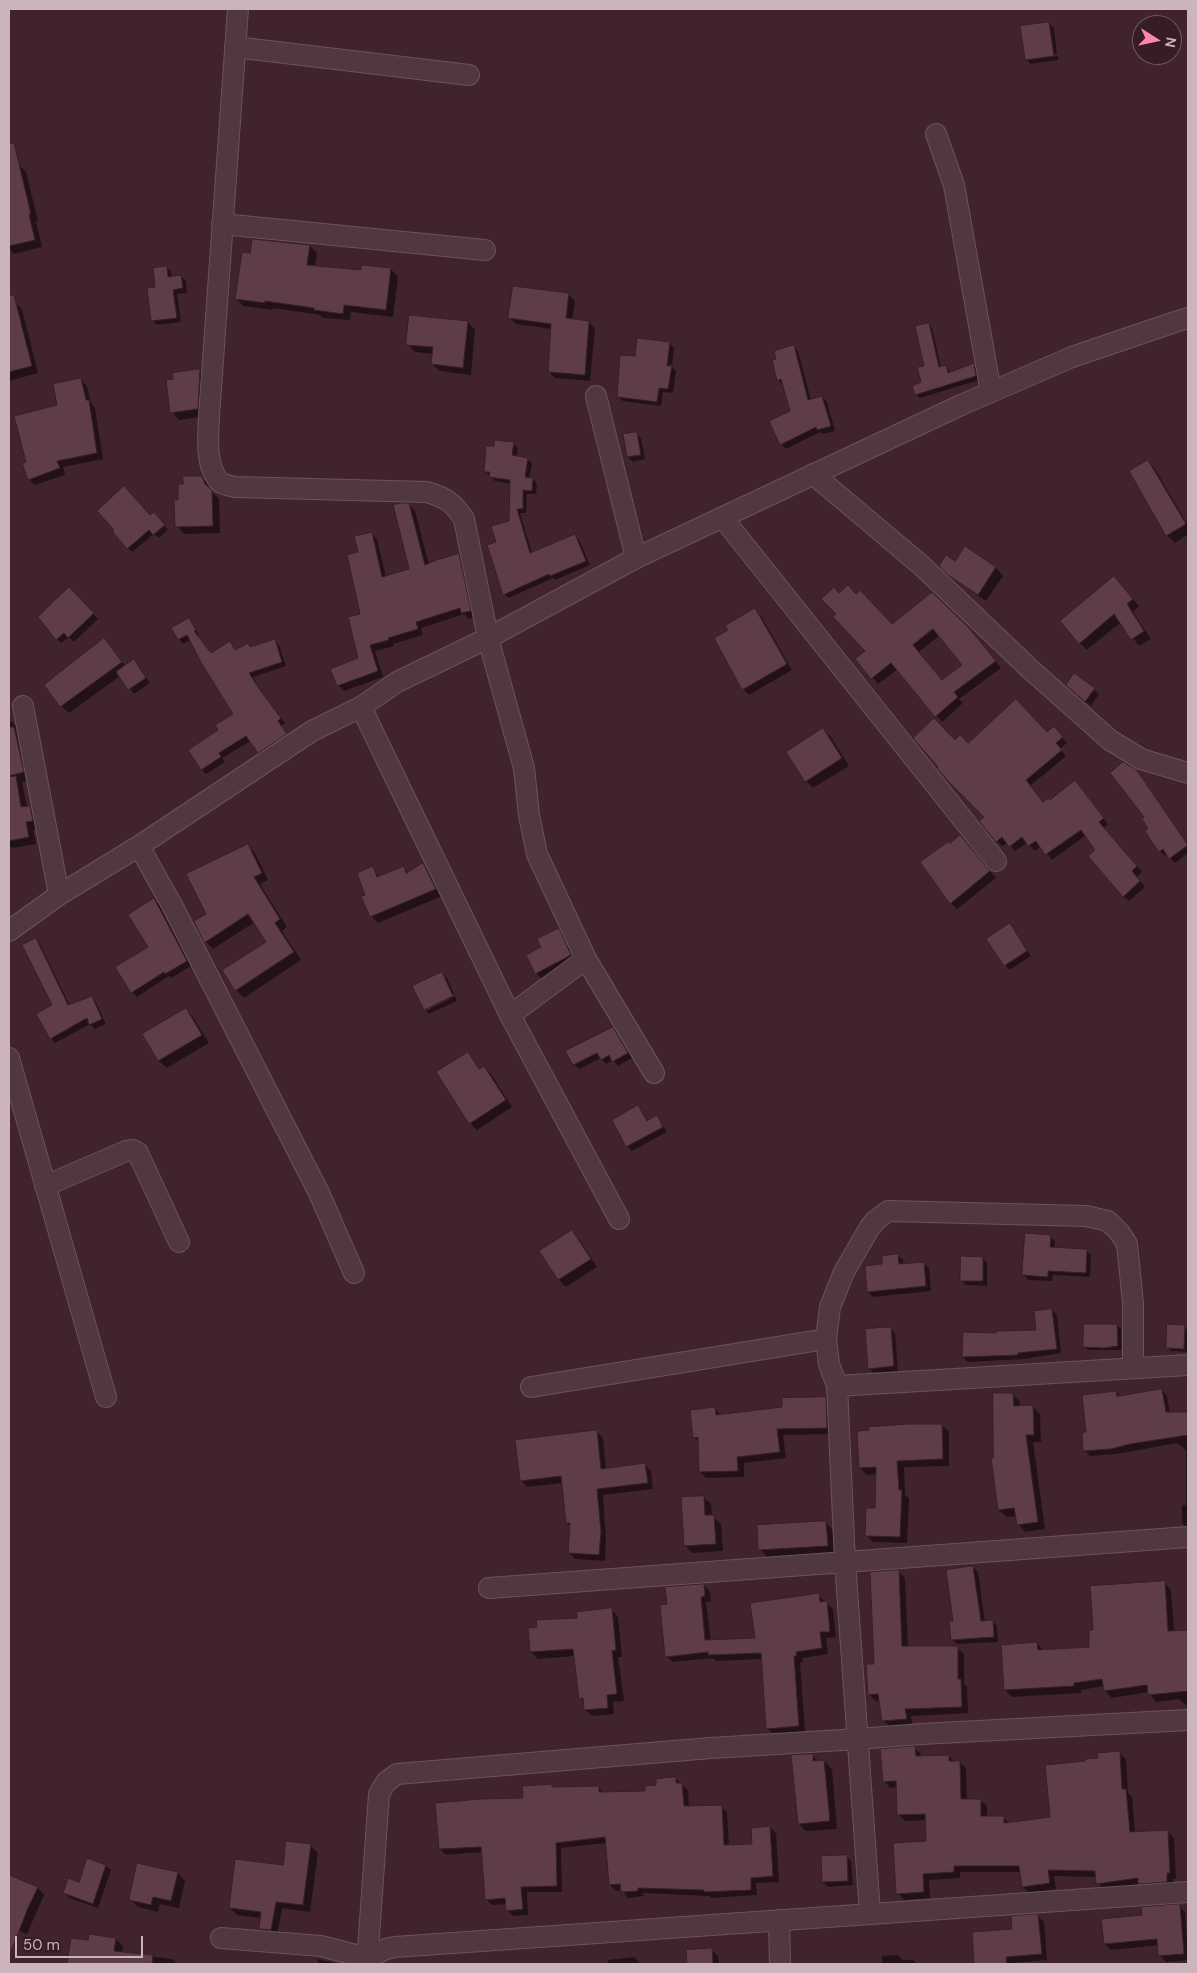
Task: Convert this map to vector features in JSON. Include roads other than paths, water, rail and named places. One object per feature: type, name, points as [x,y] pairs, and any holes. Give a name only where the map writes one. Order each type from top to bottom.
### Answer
[{"type":"street","points":[[238,9],[209,416],[210,452],[214,473],[221,483],[235,487],[427,492],[444,497],[455,505],[464,519],[488,638],[524,768],[529,815],[536,854],[586,959],[654,1073]]},
{"type":"street","points":[[235,47],[469,74]]},
{"type":"street","points":[[936,134],[954,184],[991,392]]},
{"type":"street","points":[[222,224],[485,250]]},
{"type":"street","points":[[9,932],[59,896],[139,846],[312,731],[361,707],[397,682],[488,638],[636,558],[812,474],[1072,357],[1188,318]]},
{"type":"street","points":[[596,396],[636,558]]},
{"type":"street","points":[[812,474],[952,593],[1030,668],[1110,740],[1141,759],[1188,773]]},
{"type":"street","points":[[722,517],[996,861]]},
{"type":"street","points":[[23,706],[59,896]]},
{"type":"street","points":[[361,707],[510,1015],[619,1219]]},
{"type":"street","points":[[139,846],[173,907],[319,1193],[354,1273]]},
{"type":"street","points":[[510,1015],[586,959]]},
{"type":"street","points":[[9,1058],[106,1397]]},
{"type":"street","points":[[45,1186],[126,1151],[133,1150],[138,1153],[179,1242]]},
{"type":"street","points":[[870,1914],[845,1562],[837,1386],[829,1364],[826,1339],[830,1307],[844,1272],[870,1227],[888,1211],[1086,1216],[1108,1221],[1120,1233],[1127,1244],[1134,1303],[1133,1368]]},
{"type":"street","points":[[531,1387],[826,1339]]},
{"type":"street","points":[[837,1386],[1188,1365]]},
{"type":"street","points":[[489,1588],[1188,1536]]},
{"type":"street","points":[[367,1961],[379,1794],[386,1782],[397,1774],[711,1748],[921,1734],[1188,1720]]},
{"type":"street","points":[[367,1961],[386,1948],[394,1947],[1188,1892]]},
{"type":"street","points":[[778,1920],[780,1964]]},
{"type":"street","points":[[221,1938],[314,1945],[367,1961]]}]
